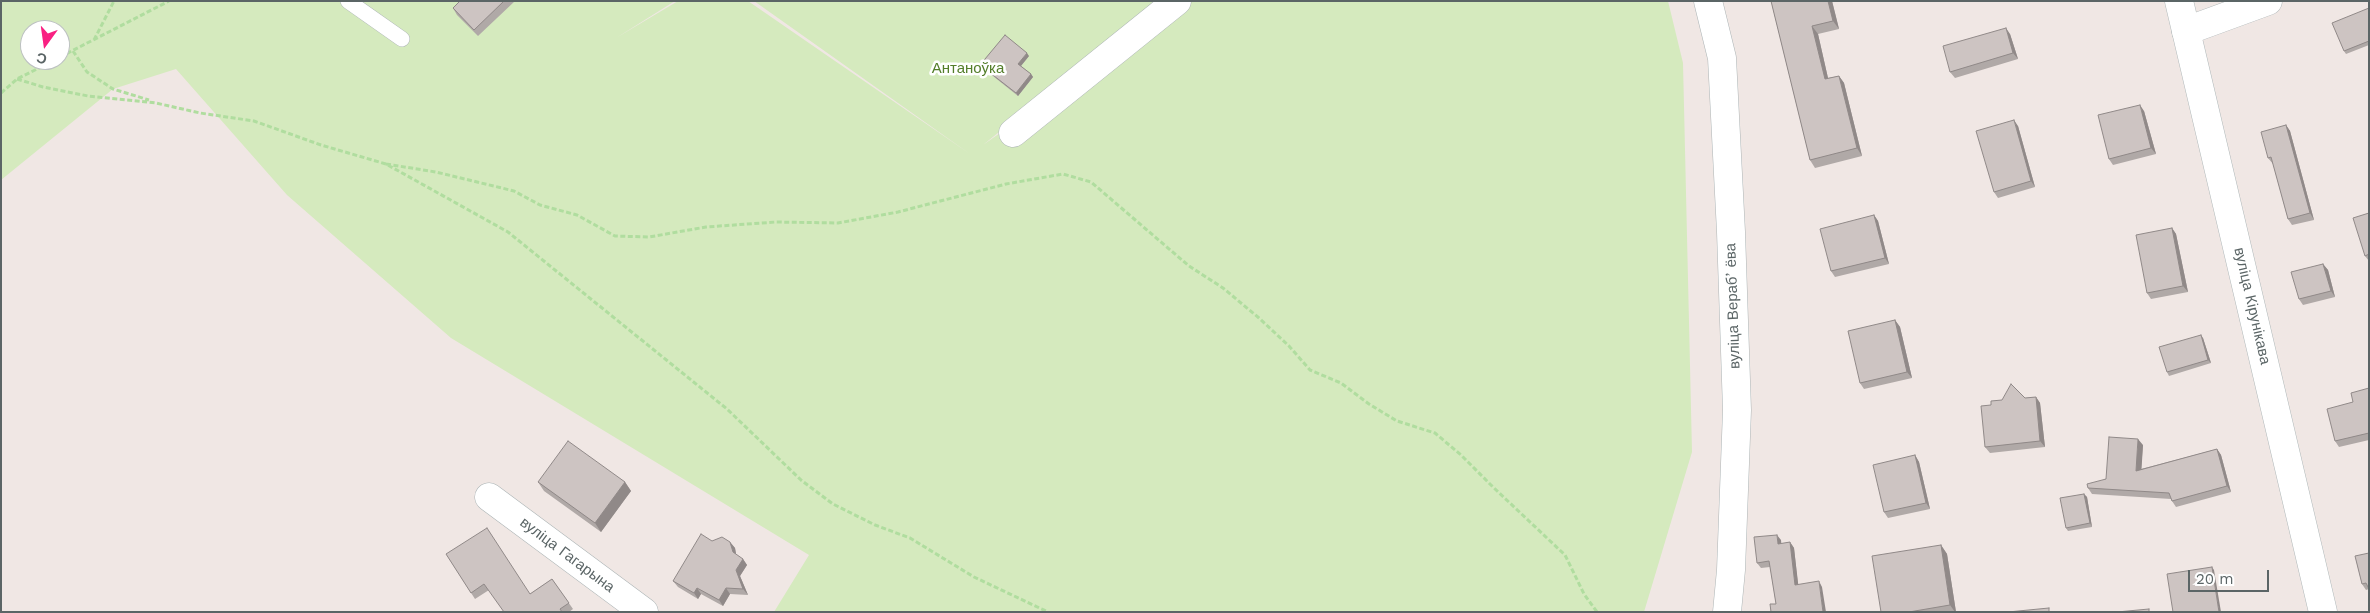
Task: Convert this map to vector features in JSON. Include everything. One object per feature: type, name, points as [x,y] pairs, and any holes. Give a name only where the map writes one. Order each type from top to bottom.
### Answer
[{"type":"street","points":[[1013,133],[1177,1]]},
{"type":"street","name":"вуліца Верабʼёва","points":[[1708,1],[1722,58],[1731,232],[1737,410],[1731,570],[1727,612]]},
{"type":"street","name":"вуліца Кірунікава","points":[[2179,1],[2323,612]]},
{"type":"street","points":[[2186,31],[2268,1]]},
{"type":"street","name":"вуліца Гагарына","points":[[490,497],[644,612]]},
{"type":"lane","points":[[348,1],[402,39]]},
{"type":"path","points":[[94,40],[114,1]]},
{"type":"path","points":[[70,52],[169,1]]},
{"type":"path","points":[[73,51],[87,72],[113,89],[156,103],[200,113],[254,121],[320,145],[386,164],[436,172],[514,190],[540,205],[577,215],[615,236],[648,237],[706,227],[776,222],[838,223],[898,212],[1006,184],[1063,174],[1091,182],[1189,266],[1223,288],[1252,312],[1289,346],[1310,370],[1341,383],[1369,404],[1397,421],[1435,433],[1461,455],[1565,555],[1584,594],[1597,612]]},
{"type":"path","points":[[1,93],[17,79],[35,70]]},
{"type":"path","points":[[17,79],[43,87],[88,96],[156,103]]},
{"type":"path","points":[[386,164],[508,232],[727,409],[801,480],[833,504],[876,525],[910,538],[974,577],[1048,612]]},
{"type":"green space","name":"Антаноўка","points":[[1,1],[675,1],[616,38],[678,1],[748,1],[970,154],[754,1],[1161,1],[983,145],[1188,1],[1668,1],[1683,63],[1692,452],[1644,612],[774,612],[809,555],[451,338],[287,195],[176,69],[113,89],[1,180]]},
{"type":"building","points":[[460,1],[504,1],[474,30],[453,8]]},
{"type":"building","points":[[1771,1],[1828,1],[1833,21],[1812,26],[1825,79],[1839,76],[1857,148],[1810,160]]},
{"type":"building","points":[[2369,8],[2369,41],[2344,51],[2332,23]]},
{"type":"building","points":[[2006,28],[2013,53],[1950,72],[1943,46]]},
{"type":"building","points":[[1005,35],[1027,53],[1018,64],[1031,74],[1016,93],[980,65]]},
{"type":"building","points":[[2140,105],[2151,148],[2109,159],[2098,115]]},
{"type":"building","points":[[2014,120],[2031,181],[1994,192],[1976,131]]},
{"type":"building","points":[[2286,125],[2310,213],[2288,219],[2271,157],[2268,158],[2261,132]]},
{"type":"building","points":[[2369,213],[2369,254],[2365,256],[2353,218]]},
{"type":"building","points":[[1874,215],[1885,258],[1831,271],[1820,229]]},
{"type":"building","points":[[2172,228],[2183,286],[2147,293],[2136,235]]},
{"type":"building","points":[[2323,264],[2331,291],[2299,299],[2291,272]]},
{"type":"building","points":[[1895,320],[1907,372],[1860,383],[1848,331]]},
{"type":"building","points":[[2201,335],[2208,360],[2167,372],[2159,347]]},
{"type":"building","points":[[2011,384],[2025,398],[2036,397],[2040,441],[1985,447],[1981,406],[1991,405],[1991,401],[2002,400]]},
{"type":"building","points":[[2369,388],[2369,433],[2335,441],[2327,409],[2353,402],[2351,393]]},
{"type":"building","points":[[2109,437],[2138,439],[2136,471],[2217,449],[2227,486],[2172,501],[2169,493],[2088,488],[2087,484],[2106,479]]},
{"type":"building","points":[[568,441],[625,482],[595,523],[538,482]]},
{"type":"building","points":[[1915,455],[1926,503],[1884,512],[1873,465]]},
{"type":"building","points":[[2084,494],[2090,523],[2066,528],[2060,498]]},
{"type":"building","points":[[487,528],[530,594],[552,579],[569,603],[560,609],[562,612],[504,612],[484,584],[471,593],[446,554]]},
{"type":"building","points":[[701,534],[712,541],[722,537],[730,542],[733,552],[743,559],[736,570],[743,589],[726,588],[719,600],[697,588],[694,593],[673,581]]},
{"type":"building","points":[[1777,535],[1778,544],[1790,542],[1795,585],[1819,581],[1823,612],[1771,612],[1770,604],[1776,604],[1769,561],[1757,563],[1754,537]]},
{"type":"building","points":[[1941,545],[1950,605],[1909,612],[1881,612],[1872,556]]},
{"type":"building","points":[[2369,553],[2369,589],[2366,583],[2362,584],[2355,556]]},
{"type":"building","points":[[2212,567],[2219,612],[2173,612],[2167,574]]},
{"type":"building","points":[[2049,608],[2049,612],[2008,612]]},
{"type":"building","points":[[2149,609],[2149,612],[2117,612]]}]
